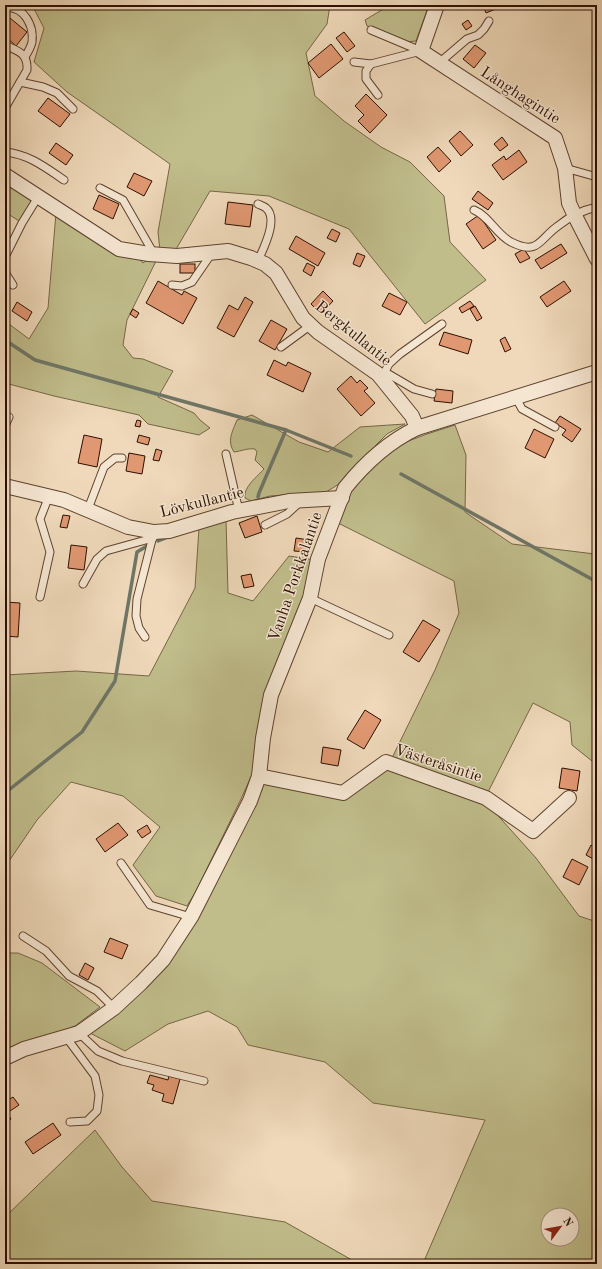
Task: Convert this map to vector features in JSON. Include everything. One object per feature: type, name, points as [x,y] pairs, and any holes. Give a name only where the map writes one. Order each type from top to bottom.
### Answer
[{"type":"street","points":[[421,51],[437,5]]},
{"type":"street","name":"Långhagintie","points":[[421,51],[555,138],[565,168],[569,203],[574,216],[597,259]]},
{"type":"street","name":"Bergkullantie","points":[[5,176],[119,249],[177,256],[228,251],[265,264],[276,273],[303,318],[310,325],[342,350],[378,374],[383,375],[412,416],[417,428]]},
{"type":"street","name":"Vanha Porkkalantie","points":[[5,1058],[24,1049],[72,1035],[114,1008],[163,960],[191,917],[250,801],[259,776],[263,738],[271,695],[310,598],[318,559],[345,488],[367,463],[391,443],[417,428],[597,372]]},
{"type":"street","name":"Lövkullantie","points":[[5,486],[64,500],[128,527],[154,535],[239,511],[289,501],[342,498]]},
{"type":"street","name":"Västeråsintie","points":[[259,776],[343,793],[386,762],[486,798],[533,831],[569,798]]},
{"type":"lane","points":[[5,8],[10,7],[22,12],[32,29],[32,44],[25,57]]},
{"type":"lane","points":[[439,63],[467,39],[478,35],[484,30],[489,21]]},
{"type":"lane","points":[[371,30],[421,51]]},
{"type":"lane","points":[[5,45],[16,50],[25,57],[28,62],[27,70],[5,108]]},
{"type":"lane","points":[[354,62],[372,64],[421,51]]},
{"type":"lane","points":[[372,64],[366,71],[366,79],[378,95]]},
{"type":"lane","points":[[20,82],[43,87],[57,93],[73,109]]},
{"type":"lane","points":[[5,152],[17,153],[34,160],[64,180]]},
{"type":"lane","points":[[565,168],[597,177]]},
{"type":"lane","points":[[100,188],[123,200],[154,254]]},
{"type":"lane","points":[[5,257],[22,223],[38,197]]},
{"type":"lane","points":[[258,204],[267,208],[271,215],[271,219],[269,235],[258,261]]},
{"type":"lane","points":[[474,210],[481,213],[494,228],[509,241],[530,248],[537,245],[557,226],[586,210],[597,207]]},
{"type":"lane","points":[[172,285],[182,286],[192,282],[212,253]]},
{"type":"lane","points":[[5,266],[6,274],[13,285]]},
{"type":"lane","points":[[432,394],[414,389],[383,375],[389,364],[400,354],[442,324]]},
{"type":"lane","points":[[281,347],[310,325]]},
{"type":"lane","points":[[516,398],[522,409],[555,427]]},
{"type":"lane","points":[[5,426],[10,417]]},
{"type":"lane","points":[[226,454],[239,511]]},
{"type":"lane","points":[[88,509],[104,467],[115,458],[122,458]]},
{"type":"lane","points":[[40,597],[50,552],[40,519],[49,496]]},
{"type":"lane","points":[[265,525],[287,514],[301,500]]},
{"type":"lane","points":[[83,584],[97,559],[106,551],[154,535]]},
{"type":"lane","points":[[145,637],[139,628],[136,616],[137,599],[154,535]]},
{"type":"lane","points":[[310,598],[389,635]]},
{"type":"lane","points":[[121,863],[150,905],[191,917]]},
{"type":"lane","points":[[23,936],[46,951],[69,976],[97,991],[114,1008]]},
{"type":"lane","points":[[72,1035],[98,1051],[122,1061],[204,1081]]},
{"type":"lane","points":[[70,1122],[87,1121],[97,1111],[99,1095],[95,1076],[72,1035]]},
{"type":"shaded area","points":[[32,5],[330,5],[327,24],[306,53],[315,96],[344,121],[381,147],[410,162],[444,196],[450,242],[486,280],[425,324],[349,229],[269,196],[210,191],[175,251],[160,251],[158,232],[170,164],[67,92],[34,62],[44,28]]},
{"type":"shaded area","points":[[390,5],[429,5],[416,41],[406,42],[367,26],[365,20]]},
{"type":"shaded area","points":[[5,178],[34,197],[19,221],[5,212]]},
{"type":"shaded area","points":[[56,213],[137,256],[143,263],[151,257],[158,257],[127,320],[123,345],[133,358],[143,359],[173,371],[158,397],[194,413],[210,428],[199,435],[148,424],[139,415],[54,396],[5,383],[5,321],[29,339],[48,308]]},
{"type":"shaded area","points":[[252,415],[299,442],[328,452],[360,427],[405,424],[387,434],[339,484],[326,492],[270,496],[251,501],[245,498],[246,490],[264,469],[255,460],[257,452],[255,449],[234,452],[231,440],[232,432],[237,420]]},
{"type":"shaded area","points":[[455,425],[466,455],[465,512],[512,544],[595,554],[597,553],[597,765],[572,745],[570,722],[533,703],[486,796],[390,762],[435,670],[459,613],[454,581],[338,523],[351,489],[365,473],[398,445]]},
{"type":"shaded area","points":[[226,519],[228,593],[253,601],[289,556],[315,560],[254,770],[195,893],[187,906],[156,896],[133,865],[160,827],[123,796],[71,782],[37,820],[5,867],[5,675],[76,671],[149,676],[195,588],[199,528]]},
{"type":"shaded area","points":[[388,766],[484,800],[536,858],[579,916],[597,922],[597,1264],[412,1264],[424,1261],[485,1120],[373,1103],[325,1062],[248,1045],[237,1027],[208,1011],[168,1024],[125,1051],[86,1031],[151,979],[262,781],[343,797]]},
{"type":"shaded area","points":[[5,953],[18,953],[42,963],[100,1007],[75,1026],[5,1054]]},
{"type":"shaded area","points":[[95,1130],[122,1167],[152,1201],[285,1222],[359,1264],[5,1264],[5,1217]]},
{"type":"building","points":[[483,5],[505,5],[486,13]]},
{"type":"building","points":[[5,14],[27,32],[16,46],[5,36]]},
{"type":"building","points":[[468,20],[472,26],[466,30],[462,24]]},
{"type":"building","points":[[344,32],[355,46],[347,52],[336,38]]},
{"type":"building","points":[[331,44],[343,59],[319,78],[308,63]]},
{"type":"building","points":[[475,45],[486,53],[474,68],[463,59]]},
{"type":"building","points":[[366,94],[387,115],[370,133],[358,121],[364,115],[355,106]]},
{"type":"building","points":[[48,98],[70,114],[60,127],[38,111]]},
{"type":"building","points":[[460,131],[473,145],[461,156],[449,141]]},
{"type":"building","points":[[502,137],[508,145],[500,151],[494,144]]},
{"type":"building","points":[[56,143],[73,155],[66,165],[49,153]]},
{"type":"building","points":[[438,147],[451,161],[439,172],[427,157]]},
{"type":"building","points":[[519,150],[527,162],[503,180],[492,165],[504,156],[506,160]]},
{"type":"building","points":[[134,173],[152,181],[144,196],[127,187]]},
{"type":"building","points":[[478,191],[493,203],[488,210],[472,199]]},
{"type":"building","points":[[99,195],[119,204],[113,219],[93,209]]},
{"type":"building","points":[[228,202],[253,205],[250,227],[225,224]]},
{"type":"building","points":[[479,215],[496,240],[483,249],[466,224]]},
{"type":"building","points":[[332,229],[340,233],[336,242],[327,238]]},
{"type":"building","points":[[296,236],[325,253],[318,266],[289,249]]},
{"type":"building","points":[[561,244],[567,253],[541,269],[535,260]]},
{"type":"building","points":[[524,249],[530,258],[520,263],[515,254]]},
{"type":"building","points":[[357,253],[365,256],[360,267],[353,264]]},
{"type":"building","points":[[307,263],[315,267],[311,276],[303,271]]},
{"type":"building","points":[[180,264],[195,264],[195,273],[180,273]]},
{"type":"building","points":[[158,281],[182,295],[184,291],[197,298],[183,324],[146,303]]},
{"type":"building","points":[[564,281],[571,291],[547,307],[540,297]]},
{"type":"building","points":[[323,291],[333,301],[321,314],[311,304]]},
{"type":"building","points":[[389,293],[407,302],[400,315],[382,306]]},
{"type":"building","points":[[245,297],[253,302],[234,337],[217,328],[229,305],[238,310]]},
{"type":"building","points":[[470,301],[474,306],[462,313],[459,308]]},
{"type":"building","points":[[17,302],[32,312],[27,321],[12,311]]},
{"type":"building","points":[[475,306],[482,318],[477,321],[470,309]]},
{"type":"building","points":[[133,309],[139,313],[136,318],[130,314]]},
{"type":"building","points":[[271,320],[287,329],[275,350],[259,341]]},
{"type":"building","points":[[444,332],[472,340],[468,354],[439,345]]},
{"type":"building","points":[[505,337],[511,349],[505,352],[500,340]]},
{"type":"building","points":[[274,360],[286,366],[288,362],[311,373],[303,392],[267,375]]},
{"type":"building","points":[[351,376],[357,383],[360,380],[368,388],[364,391],[375,403],[361,416],[337,389]]},
{"type":"building","points":[[436,389],[453,391],[452,403],[434,401]]},
{"type":"building","points":[[560,416],[581,429],[572,442],[562,435],[566,430],[555,423]]},
{"type":"building","points":[[137,420],[141,421],[140,427],[135,426]]},
{"type":"building","points":[[534,429],[554,439],[545,458],[525,448]]},
{"type":"building","points":[[84,435],[102,439],[97,467],[78,463]]},
{"type":"building","points":[[139,435],[150,438],[148,445],[137,442]]},
{"type":"building","points":[[156,449],[162,451],[159,461],[153,460]]},
{"type":"building","points":[[129,453],[145,456],[142,474],[126,471]]},
{"type":"building","points":[[63,515],[70,516],[67,528],[60,527]]},
{"type":"building","points":[[257,516],[262,532],[245,538],[239,523]]},
{"type":"building","points":[[296,538],[309,540],[307,552],[294,551]]},
{"type":"building","points":[[71,545],[87,547],[84,570],[68,568]]},
{"type":"building","points":[[251,574],[254,586],[244,588],[241,576]]},
{"type":"building","points":[[5,602],[20,603],[18,637],[5,636]]},
{"type":"building","points":[[423,620],[440,630],[419,662],[403,652]]},
{"type":"building","points":[[365,710],[381,720],[364,749],[347,739]]},
{"type":"building","points":[[323,747],[341,750],[338,766],[321,763]]},
{"type":"building","points":[[562,768],[580,771],[577,791],[559,788]]},
{"type":"building","points":[[118,823],[128,835],[105,852],[96,839]]},
{"type":"building","points":[[147,825],[151,832],[142,838],[137,831]]},
{"type":"building","points":[[591,845],[597,849],[597,861],[586,855]]},
{"type":"building","points":[[572,859],[588,867],[579,885],[563,877]]},
{"type":"building","points":[[110,938],[128,945],[122,959],[104,952]]},
{"type":"building","points":[[85,963],[94,968],[88,980],[79,975]]},
{"type":"building","points":[[150,1075],[168,1080],[169,1076],[180,1079],[173,1104],[162,1101],[164,1094],[152,1090],[154,1085],[147,1083]]},
{"type":"building","points":[[13,1097],[19,1105],[7,1113],[11,1119],[5,1122],[5,1102]]},
{"type":"building","points":[[53,1123],[61,1135],[33,1154],[25,1142]]},
{"type":"waterway","points":[[5,340],[35,360],[286,430]]},
{"type":"waterway","points":[[258,497],[286,430],[351,456]]},
{"type":"waterway","points":[[401,474],[597,582]]},
{"type":"waterway","points":[[158,541],[168,537]]},
{"type":"waterway","points":[[5,793],[82,732],[115,681],[137,552],[147,546]]}]
